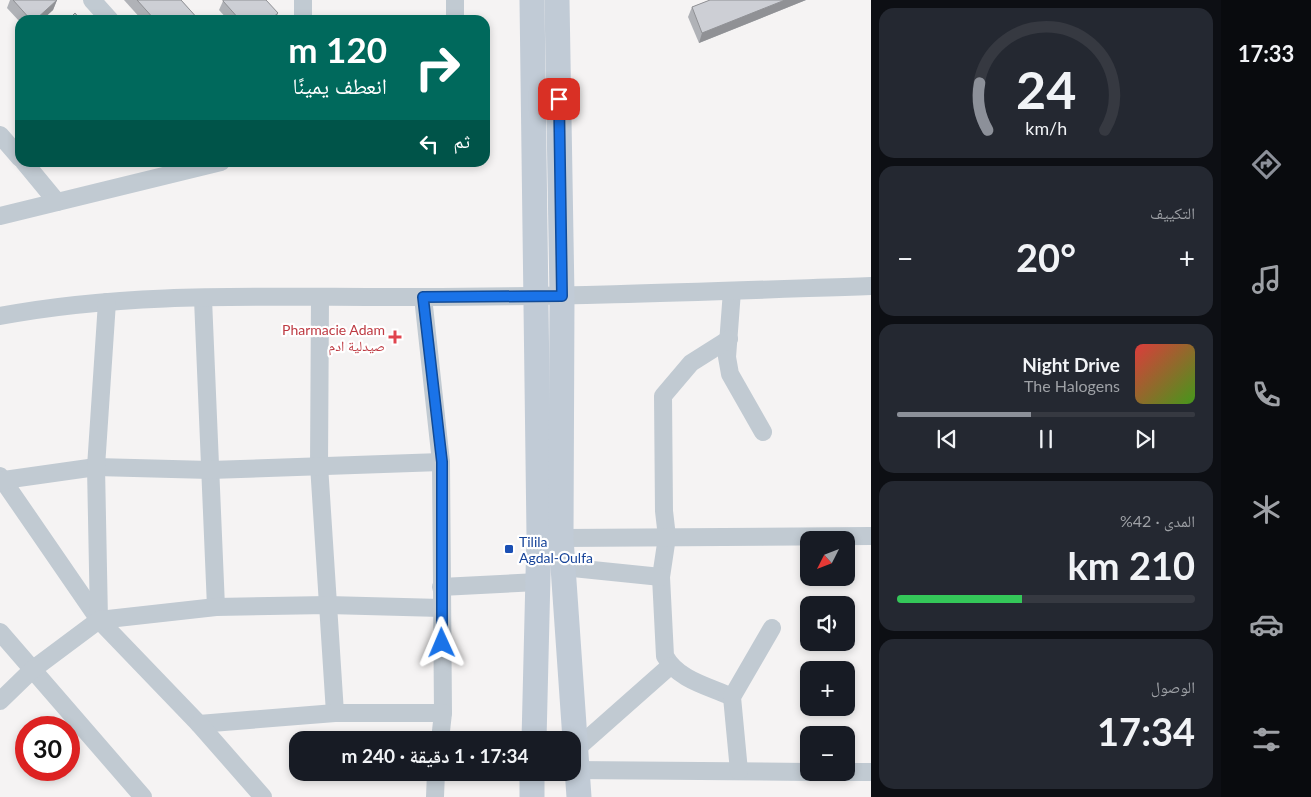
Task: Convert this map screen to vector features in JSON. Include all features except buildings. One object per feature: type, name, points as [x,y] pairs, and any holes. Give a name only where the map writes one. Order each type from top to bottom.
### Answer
[{"type":"street","points":[[92,0],[106,15]]},
{"type":"street","points":[[455,0],[455,15]]},
{"type":"street","points":[[532,0],[537,295],[538,582],[534,731]]},
{"type":"street","points":[[557,0],[562,296],[561,538],[573,731]]},
{"type":"street","points":[[0,135],[15,152]]},
{"type":"street","points":[[28,167],[58,202]]},
{"type":"street","points":[[0,216],[201,167]]},
{"type":"street","points":[[0,316],[56,306],[107,302],[204,299],[562,296],[871,286]]},
{"type":"street","points":[[732,291],[727,357],[730,374],[763,432]]},
{"type":"street","points":[[423,297],[442,462],[441,608],[443,713],[441,731]]},
{"type":"street","points":[[320,298],[319,465],[335,713]]},
{"type":"street","points":[[204,299],[216,608]]},
{"type":"street","points":[[99,620],[96,468],[107,302]]},
{"type":"street","points":[[729,339],[691,363],[663,396],[664,511],[667,537],[661,577],[665,656],[670,666],[680,674],[732,697]]},
{"type":"street","points":[[263,797],[199,724],[99,620],[1,480],[96,468],[210,470],[442,462]]},
{"type":"street","points":[[561,538],[871,536]]},
{"type":"street","points":[[563,568],[661,577]]},
{"type":"street","points":[[441,587],[538,582]]},
{"type":"street","points":[[0,701],[32,670],[99,620],[216,608],[328,604],[441,608]]},
{"type":"street","points":[[739,771],[732,697],[772,628]]},
{"type":"street","points":[[0,632],[143,797]]},
{"type":"street","points":[[581,757],[670,666]]},
{"type":"street","points":[[199,724],[335,713],[443,713]]},
{"type":"street","points":[[581,763],[739,771],[800,772]]},
{"type":"street","points":[[855,772],[871,772]]},
{"type":"street","points":[[532,781],[532,797]]},
{"type":"street","points":[[577,781],[578,797]]},
{"type":"place","name":"Pharmacie Adam صيدلية ادم","points":[[395,337]]},
{"type":"place","name":"Tilila Agdal-Oulfa","points":[[509,549]]},
{"type":"route","points":[[442,643],[442,462],[423,297],[562,296],[559,99]]}]
